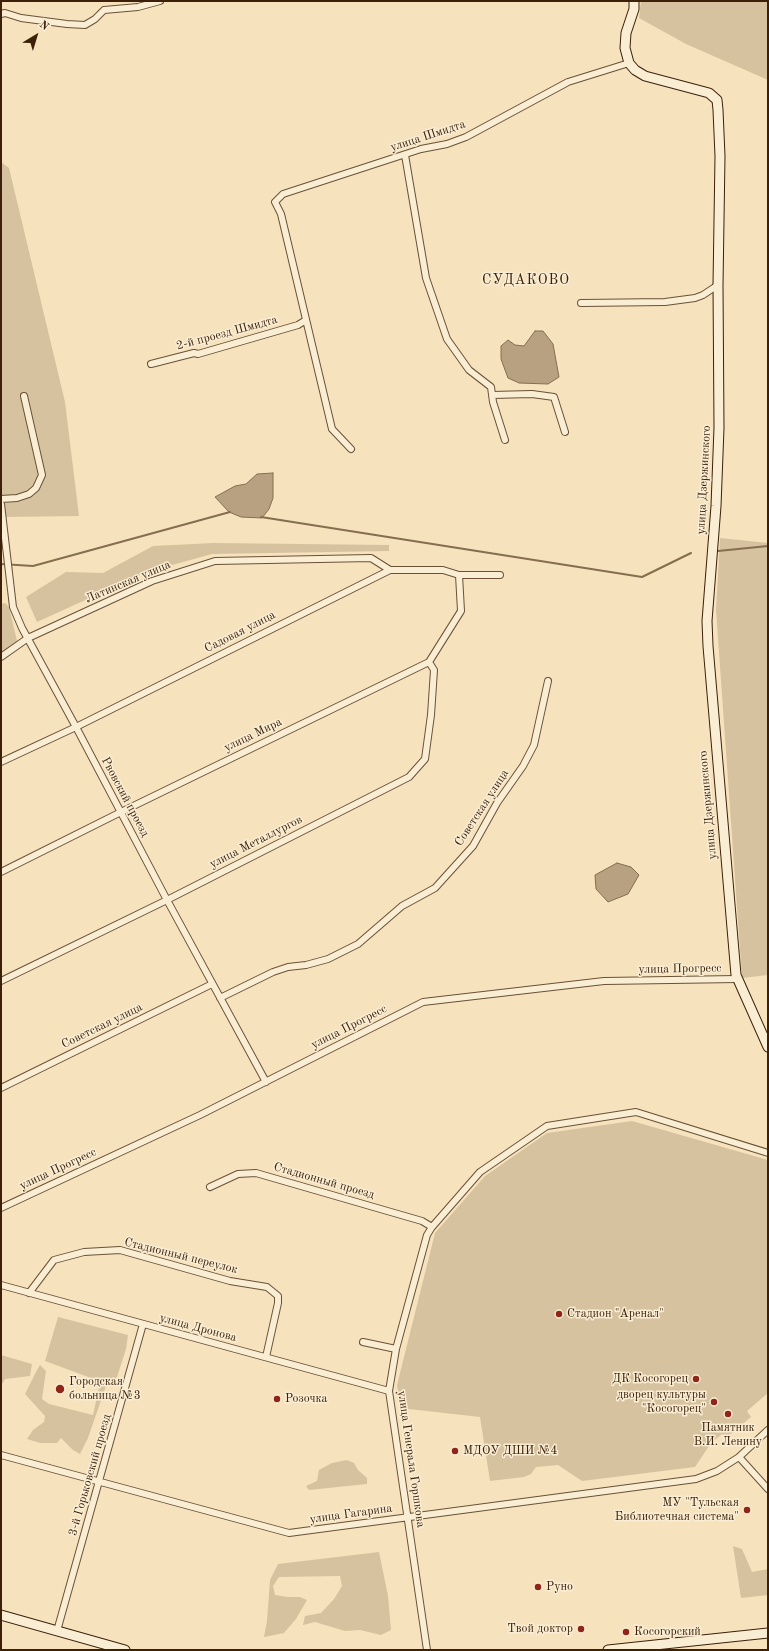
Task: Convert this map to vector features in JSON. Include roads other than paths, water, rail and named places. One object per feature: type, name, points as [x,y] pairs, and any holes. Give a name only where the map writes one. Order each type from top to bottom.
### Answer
[{"type":"street","points":[[1,14],[6,13],[21,18],[85,25],[95,19],[104,10],[138,7],[160,1]]},
{"type":"street","points":[[629,63],[625,42],[626,33],[634,9],[634,1]]},
{"type":"street","name":"улица Шмидта","points":[[306,320],[281,214],[275,202],[283,194],[404,155],[466,137],[568,82],[629,63]]},
{"type":"street","name":"улица Дзержинского","points":[[629,63],[645,76],[709,93],[717,100],[720,156],[718,285],[719,428],[708,634],[714,724],[737,979],[768,1047]]},
{"type":"street","points":[[404,155],[426,278],[447,339],[469,370],[491,387],[493,402],[505,440]]},
{"type":"street","points":[[582,303],[665,302],[695,298],[703,295],[718,285]]},
{"type":"street","points":[[306,320],[332,429],[351,449]]},
{"type":"street","name":"2-й проезд Шмидта","points":[[151,364],[194,353],[198,354],[298,325],[306,320]]},
{"type":"street","points":[[492,395],[532,394],[554,397],[565,432]]},
{"type":"street","points":[[1,499],[17,498],[29,494],[36,488],[42,475],[24,396]]},
{"type":"street","name":"Рвовский проезд","points":[[2,507],[13,607],[120,812],[266,1082]]},
{"type":"street","name":"Латинская улица","points":[[1,657],[28,638],[152,581],[215,561],[371,558],[390,570]]},
{"type":"street","name":"Садовая улица","points":[[1,762],[76,727],[390,570],[443,570],[459,575],[500,575]]},
{"type":"street","points":[[429,662],[460,611],[459,575]]},
{"type":"street","name":"улица Мира","points":[[1,872],[120,812],[429,662]]},
{"type":"street","name":"улица Металлургов","points":[[1,981],[167,900],[409,777],[425,759],[431,715],[434,670],[429,662]]},
{"type":"street","name":"Советская улица","points":[[220,998],[273,972],[288,967],[306,965],[328,959],[358,944],[402,906],[435,888],[473,846],[496,802],[523,766],[534,745],[548,681]]},
{"type":"street","name":"улица Прогресс","points":[[1,1208],[200,1115],[423,1002],[604,981],[737,979]]},
{"type":"street","name":"Советская улица","points":[[1,1088],[212,984]]},
{"type":"street","name":"улица Генерала Горшкова","points":[[426,1650],[389,1392],[396,1349],[427,1235],[432,1227],[480,1172],[547,1126],[636,1112],[768,1153]]},
{"type":"street","name":"Стадионный проезд","points":[[210,1187],[238,1174],[256,1173],[422,1221],[432,1227]]},
{"type":"street","name":"Стадионный переулок","points":[[29,1293],[54,1260],[84,1252],[120,1250],[230,1281],[267,1287],[278,1296],[278,1303],[266,1358]]},
{"type":"street","name":"улица Дронова","points":[[1,1285],[389,1392]]},
{"type":"street","name":"3-й Горьковский проезд","points":[[57,1631],[100,1482],[143,1324]]},
{"type":"street","points":[[363,1342],[396,1349]]},
{"type":"street","name":"улица Гагарина","points":[[1,1455],[290,1533],[696,1479],[717,1471],[739,1457],[768,1430]]},
{"type":"street","points":[[739,1457],[768,1489]]},
{"type":"street","points":[[1,1615],[125,1650]]},
{"type":"street","points":[[608,1650],[768,1633]]},
{"type":"waterway","points":[[1,564],[33,566],[230,512]]},
{"type":"waterway","points":[[261,517],[642,577],[691,553]]},
{"type":"waterway","points":[[718,551],[768,546]]},
{"type":"place","name":"Стадион \"Аренал\"","points":[[559,1314]]},
{"type":"place","name":"ДК Косогорец","points":[[696,1379]]},
{"type":"place","name":"Городская больница №3","points":[[60,1389]]},
{"type":"place","name":"Розочка","points":[[277,1399]]},
{"type":"place","name":"дворец культуры \"Косогорец\"","points":[[714,1402]]},
{"type":"place","name":"Памятник В.И. Ленину","points":[[728,1414]]},
{"type":"place","name":"МДОУ ДШИ №4","points":[[455,1451]]},
{"type":"place","name":"МУ \"Тульская Библиотечная система\"","points":[[747,1510]]},
{"type":"place","name":"Руно","points":[[538,1587]]},
{"type":"place","name":"Твой доктор","points":[[581,1629]]},
{"type":"place","name":"Косогорский","points":[[626,1632]]},
{"type":"district","name":"СУДАКОВО","points":[[526,280]]}]
